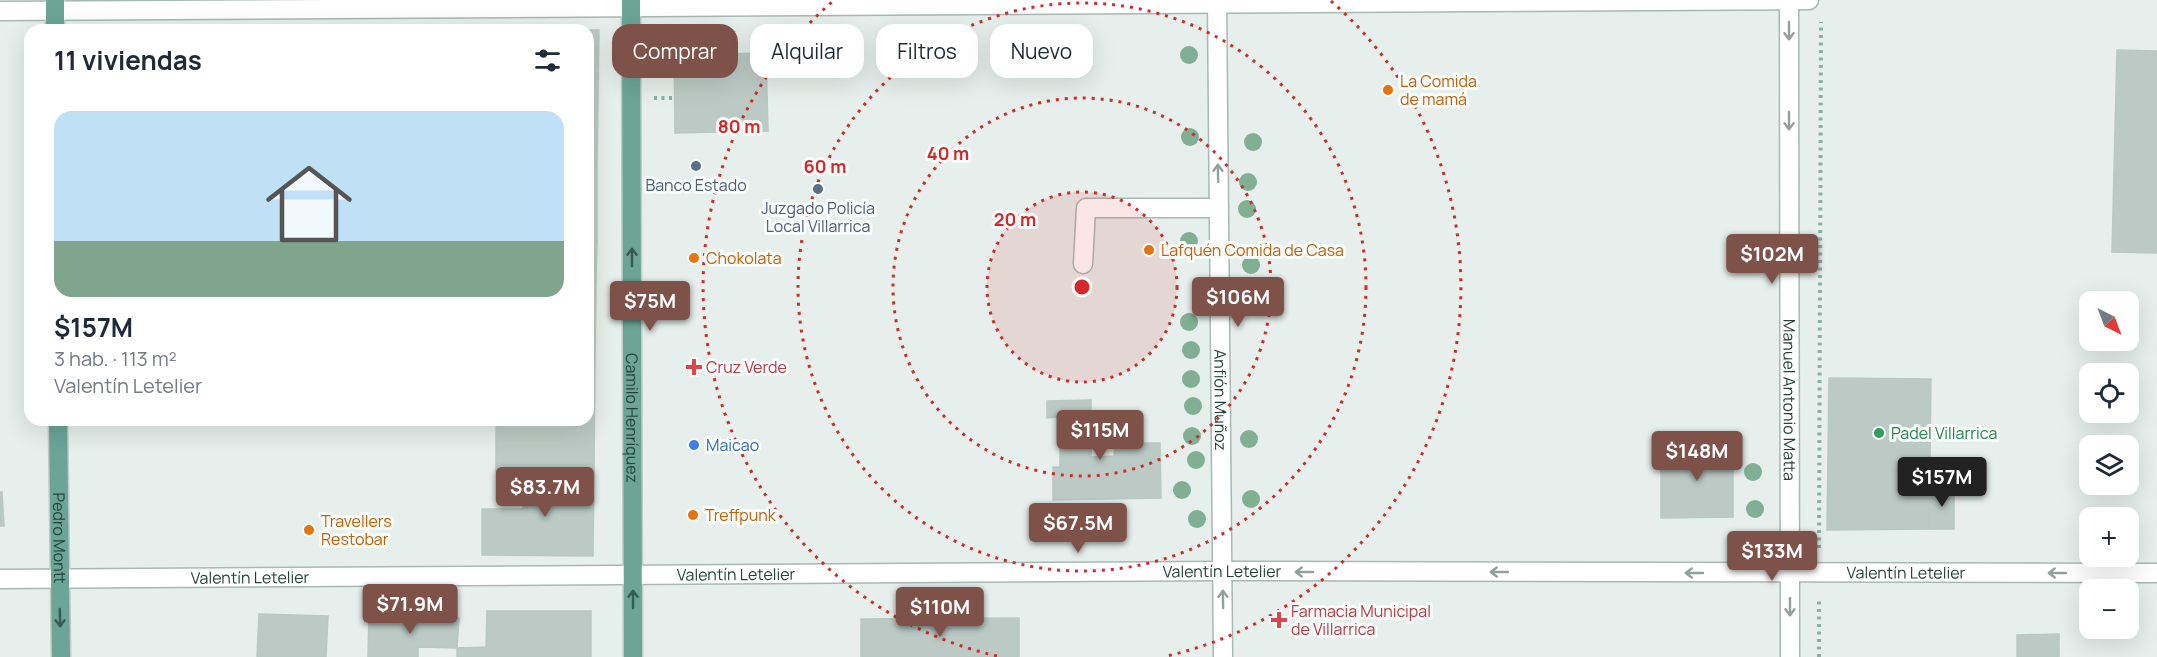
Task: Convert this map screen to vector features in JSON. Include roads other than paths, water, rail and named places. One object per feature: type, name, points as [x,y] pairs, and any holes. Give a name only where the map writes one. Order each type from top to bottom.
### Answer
[{"type":"main road","name":"Camilo Henríquez","points":[[631,4],[633,657]]},
{"type":"main road","points":[[55,5],[55,24]]},
{"type":"main road","name":"Pedro Montt","points":[[58,426],[61,657]]},
{"type":"street","points":[[0,11],[55,5],[1789,0],[1815,6]]},
{"type":"street","name":"Manuel Antonio Matta","points":[[1789,0],[1790,657]]},
{"type":"street","name":"Anfión Muñoz","points":[[1216,2],[1223,657]]},
{"type":"street","points":[[1083,264],[1086,208],[1219,208]]},
{"type":"street","name":"Valentín Letelier","points":[[0,579],[1222,571],[2157,573]]},
{"type":"place","name":"La Comida de mamá","points":[[1388,90]]},
{"type":"place","name":"Banco Estado","points":[[696,166]]},
{"type":"place","name":"Juzgado Policía Local Villarrica","points":[[818,189]]},
{"type":"place","name":"Lafquén Comida de Casa","points":[[1149,250]]},
{"type":"place","name":"Chokolata","points":[[694,258]]},
{"type":"place","name":"Cruz Verde","points":[[694,367]]},
{"type":"place","name":"Padel Villarrica","points":[[1879,433]]},
{"type":"place","name":"Maicao","points":[[694,445]]},
{"type":"place","name":"Treffpunk","points":[[693,515]]},
{"type":"place","name":"Travellers Restobar","points":[[309,530]]},
{"type":"place","name":"Farmacia Municipal de Villarrica","points":[[1279,620]]}]
